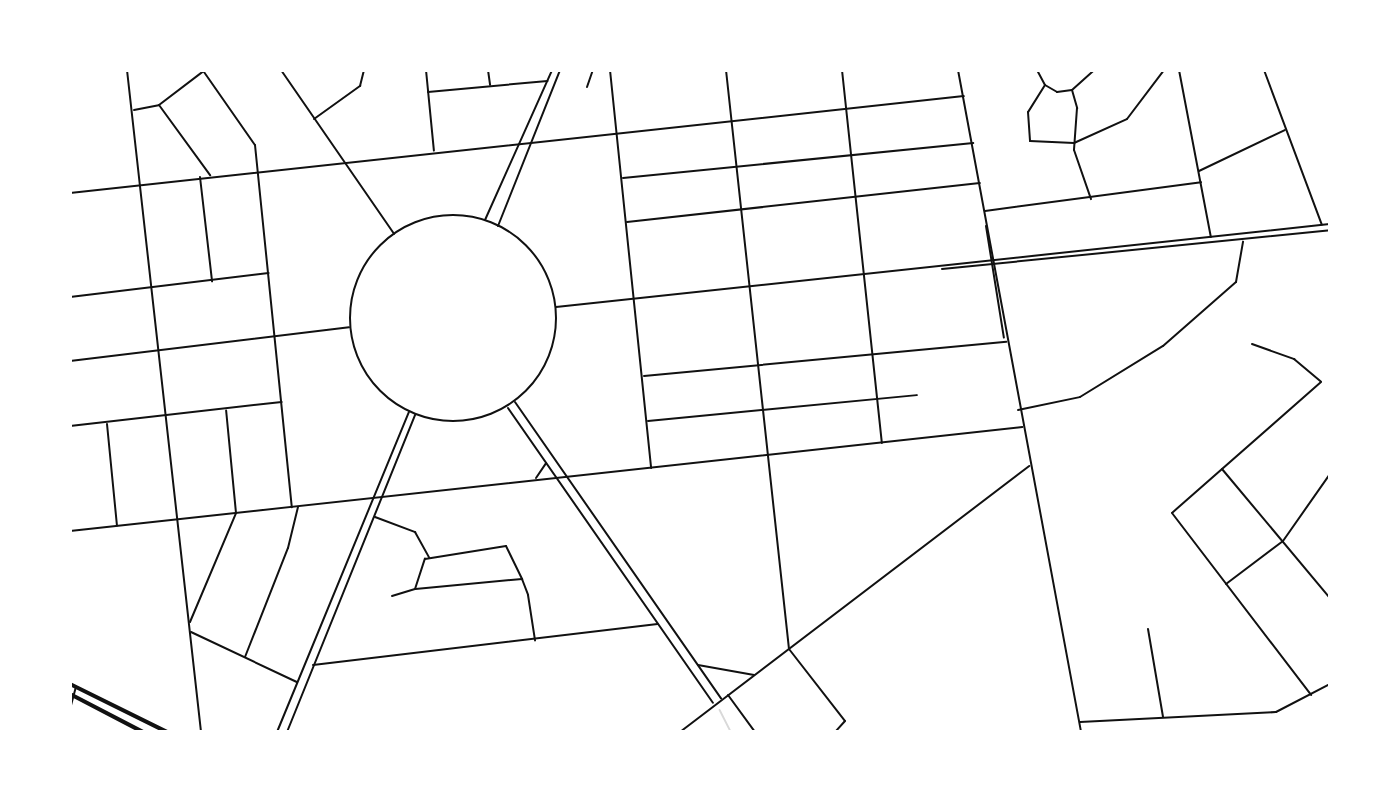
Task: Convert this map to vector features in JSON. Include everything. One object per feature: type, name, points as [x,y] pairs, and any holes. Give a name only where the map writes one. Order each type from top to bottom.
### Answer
[{"type":"main road","points":[[70,684],[167,732]]},
{"type":"main road","points":[[71,695],[142,732]]},
{"type":"street","points":[[127,70],[161,352],[201,732]]},
{"type":"street","points":[[281,70],[393,234]]},
{"type":"street","points":[[314,119],[360,86],[364,70]]},
{"type":"street","points":[[426,70],[434,151]]},
{"type":"street","points":[[488,70],[490,85]]},
{"type":"street","points":[[485,220],[552,70]]},
{"type":"street","points":[[498,226],[560,70]]},
{"type":"street","points":[[587,87],[593,70]]},
{"type":"street","points":[[610,70],[615,133],[644,376],[651,468]]},
{"type":"street","points":[[726,70],[789,649],[844,721],[835,732]]},
{"type":"street","points":[[842,70],[882,443]]},
{"type":"street","points":[[958,70],[985,211],[991,267],[1081,732]]},
{"type":"street","points":[[1037,70],[1045,85],[1057,92],[1072,90],[1094,70]]},
{"type":"street","points":[[1045,85],[1028,112],[1029,141],[1074,143],[1127,119],[1164,70]]},
{"type":"street","points":[[1179,70],[1211,237]]},
{"type":"street","points":[[1264,70],[1322,225]]},
{"type":"street","points":[[132,110],[159,105],[205,71],[253,138],[269,273],[291,507]]},
{"type":"street","points":[[428,92],[547,81]]},
{"type":"street","points":[[1072,90],[1077,108],[1074,143],[1090,199]]},
{"type":"street","points":[[70,193],[258,170],[964,96]]},
{"type":"street","points":[[159,105],[210,176]]},
{"type":"street","points":[[1199,171],[1285,130]]},
{"type":"street","points":[[622,178],[973,143]]},
{"type":"street","points":[[200,177],[212,281]]},
{"type":"street","points":[[985,211],[1090,199],[1201,182]]},
{"type":"street","points":[[627,222],[743,211],[980,183]]},
{"type":"street","points":[[432,217],[485,220],[498,226],[535,255],[556,307],[551,351],[515,402],[508,408],[446,422],[408,412],[369,381],[349,327],[359,274],[393,234],[432,217]]},
{"type":"street","points":[[986,223],[995,260],[1006,342]]},
{"type":"street","points":[[939,269],[990,260],[1329,224]]},
{"type":"street","points":[[556,307],[939,269],[991,267],[1329,230]]},
{"type":"street","points":[[1018,410],[1080,397],[1163,346],[1236,282],[1243,241]]},
{"type":"street","points":[[70,297],[153,290],[269,273]]},
{"type":"street","points":[[70,361],[161,352],[275,335],[349,327]]},
{"type":"street","points":[[644,376],[759,367],[872,352],[1006,342]]},
{"type":"street","points":[[1252,344],[1291,357],[1321,382],[1172,513],[1311,695]]},
{"type":"street","points":[[648,421],[763,407],[917,395]]},
{"type":"street","points":[[70,426],[167,417],[282,402]]},
{"type":"street","points":[[515,402],[565,477],[722,699]]},
{"type":"street","points":[[508,408],[714,705]]},
{"type":"street","points":[[189,624],[236,513],[226,410]]},
{"type":"street","points":[[277,732],[408,412]]},
{"type":"street","points":[[287,732],[415,415]]},
{"type":"street","points":[[107,423],[117,526]]},
{"type":"street","points":[[70,531],[1022,427]]},
{"type":"street","points":[[534,480],[546,463]]},
{"type":"street","points":[[680,732],[1030,465]]},
{"type":"street","points":[[1221,469],[1329,598]]},
{"type":"street","points":[[1226,584],[1283,541],[1329,474]]},
{"type":"street","points":[[245,657],[292,538],[298,507]]},
{"type":"street","points":[[375,517],[414,532],[429,557]]},
{"type":"street","points":[[429,557],[506,546],[522,579],[535,639]]},
{"type":"street","points":[[416,589],[429,557]]},
{"type":"street","points":[[392,596],[416,589],[522,579]]},
{"type":"street","points":[[314,664],[658,624]]},
{"type":"street","points":[[1148,629],[1163,717]]},
{"type":"street","points":[[190,631],[297,682]]},
{"type":"street","points":[[70,634],[70,662]]},
{"type":"street","points":[[698,665],[754,675]]},
{"type":"street","points":[[1080,722],[1276,711],[1329,684]]},
{"type":"street","points":[[70,710],[71,695],[76,687]]},
{"type":"street","points":[[728,695],[756,732]]},
{"type":"waterway","points":[[720,710],[731,732]]}]
